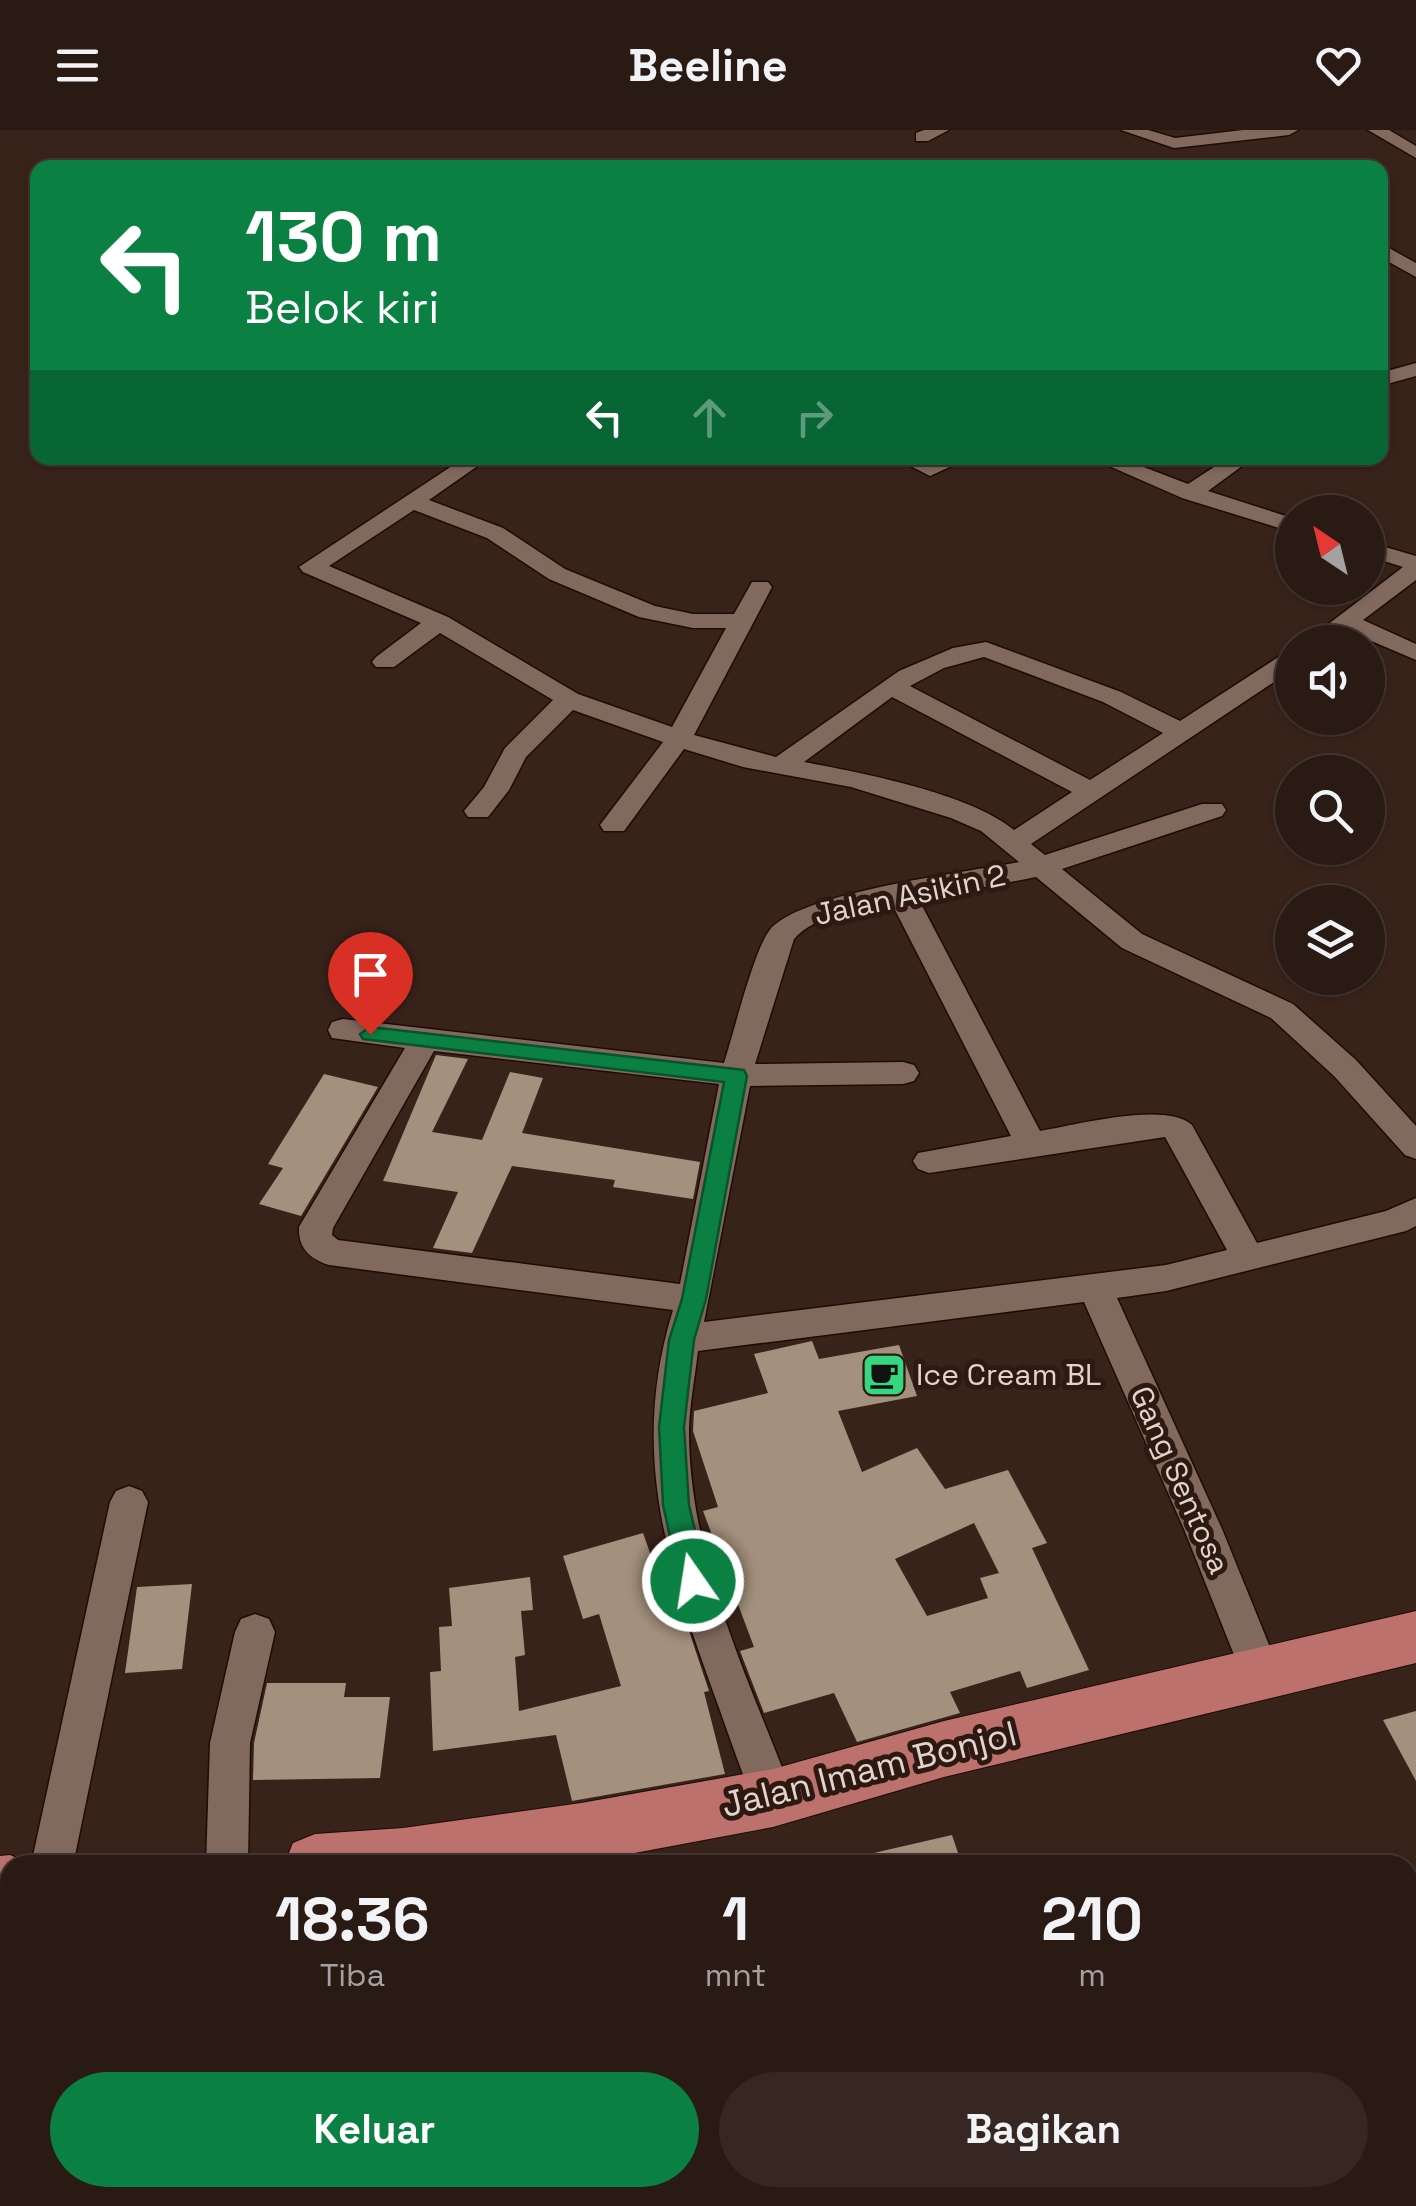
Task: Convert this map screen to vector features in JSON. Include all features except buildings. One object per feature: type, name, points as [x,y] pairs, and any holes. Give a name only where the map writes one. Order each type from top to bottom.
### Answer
[{"type":"highway","name":"Jalan Imam Bonjol","points":[[462,1855],[580,1849],[944,1750],[1416,1637]]},
{"type":"street","points":[[1116,130],[1194,160]]},
{"type":"street","points":[[1130,130],[1174,143],[1289,130]]},
{"type":"street","points":[[1377,130],[1416,153]]},
{"type":"street","points":[[1388,253],[1416,249]]},
{"type":"street","points":[[1388,257],[1416,271]]},
{"type":"street","points":[[1388,378],[1416,369]]},
{"type":"street","points":[[467,465],[311,567],[438,622],[569,699],[744,759],[855,780],[961,812],[1015,842],[1038,867],[1132,941],[1282,1011],[1345,1068],[1416,1147]]},
{"type":"street","points":[[1120,465],[1275,520]]},
{"type":"street","points":[[1190,493],[1232,465]]},
{"type":"street","points":[[412,501],[494,533],[557,574],[648,612],[693,621],[743,621]]},
{"type":"street","points":[[1385,555],[1416,566]]},
{"type":"street","points":[[1344,625],[1416,566]]},
{"type":"street","points":[[614,825],[679,738],[760,587]]},
{"type":"street","points":[[386,662],[438,622]]},
{"type":"street","points":[[1348,622],[1416,653]]},
{"type":"street","points":[[783,765],[892,687],[954,654],[986,649],[1112,697],[1180,731]]},
{"type":"street","points":[[1015,842],[1275,670]]},
{"type":"street","points":[[892,687],[1090,790]]},
{"type":"street","points":[[478,811],[496,790],[514,754],[569,699]]},
{"type":"street","name":"Jalan Asikin 2","points":[[773,1798],[693,1581],[676,1505],[671,1427],[682,1340],[694,1299],[736,1076],[780,936],[793,922],[814,912],[1038,867],[1212,810]]},
{"type":"street","points":[[901,894],[1030,1144]]},
{"type":"street","points":[[343,1030],[736,1076],[903,1073]]},
{"type":"street","points":[[424,1041],[316,1227],[315,1240],[329,1252],[694,1299]]},
{"type":"street","points":[[929,1162],[1172,1125],[1182,1133],[1248,1258]]},
{"type":"street","points":[[682,1340],[1096,1290],[1394,1222],[1416,1211]]},
{"type":"street","name":"Gang Sentosa","points":[[1096,1290],[1203,1529],[1260,1672]]},
{"type":"street","points":[[54,1855],[129,1502]]},
{"type":"street","points":[[226,1855],[230,1744],[255,1632]]},
{"type":"place","name":"Ice Cream BL","points":[[884,1375]]},
{"type":"route","points":[[370,1034],[736,1076],[694,1299],[682,1340],[671,1427],[676,1505],[693,1581]]}]
